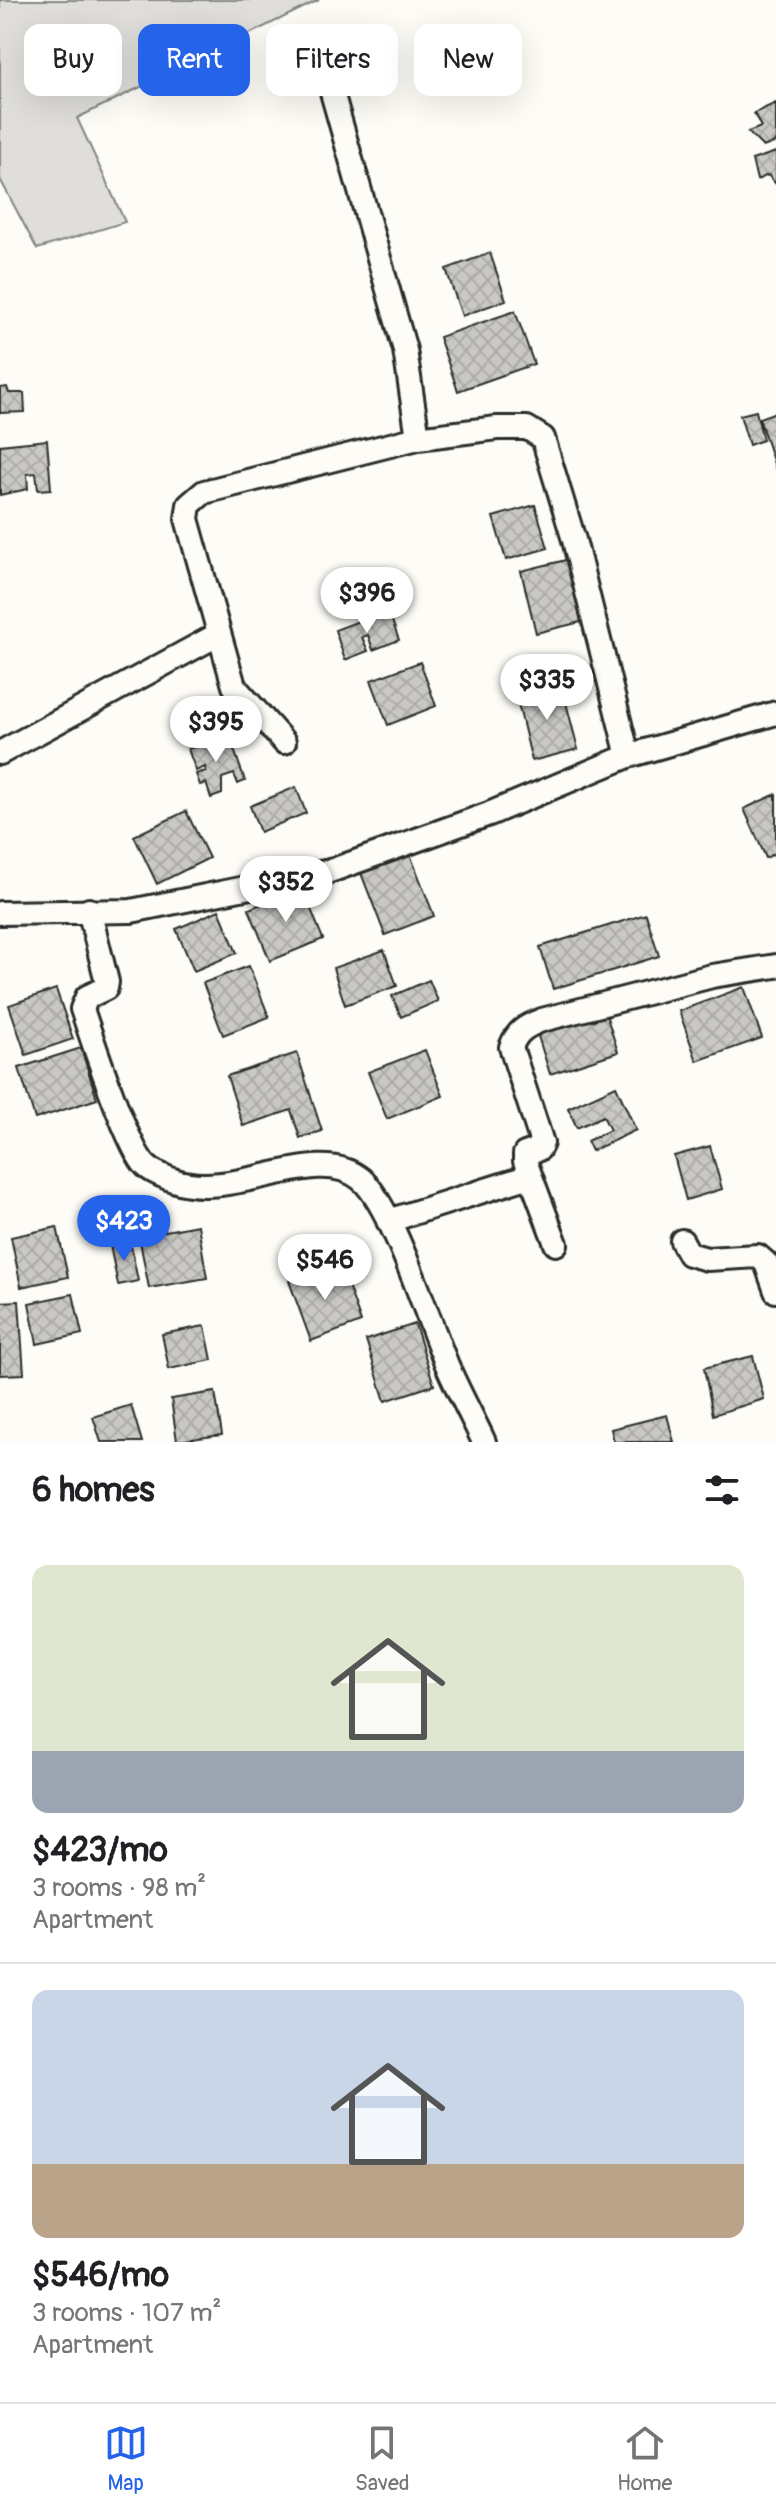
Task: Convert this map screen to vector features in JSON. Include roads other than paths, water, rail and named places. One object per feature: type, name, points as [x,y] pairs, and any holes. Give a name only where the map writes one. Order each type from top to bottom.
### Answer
[{"type":"street","points":[[333,96],[394,304],[405,350],[418,438]]},
{"type":"street","points":[[284,742],[234,686],[187,519],[193,499],[204,492],[418,438],[497,428],[527,428],[543,438],[574,540],[628,756]]},
{"type":"street","points":[[0,753],[219,634]]},
{"type":"street","points":[[0,913],[131,911],[330,871],[489,814],[628,756],[776,713]]},
{"type":"street","points":[[89,910],[107,982],[106,988],[87,997],[82,1009],[134,1146],[147,1168],[180,1182],[219,1187],[314,1165],[331,1166],[360,1179],[372,1191],[388,1221],[448,1368],[484,1442]]},
{"type":"street","points":[[556,1244],[524,1157],[542,1143],[511,1047],[521,1030],[542,1020],[712,976],[776,966]]},
{"type":"street","points":[[388,1221],[530,1176]]},
{"type":"street","points":[[682,1241],[689,1254],[707,1259],[758,1256],[766,1263],[776,1291]]}]
